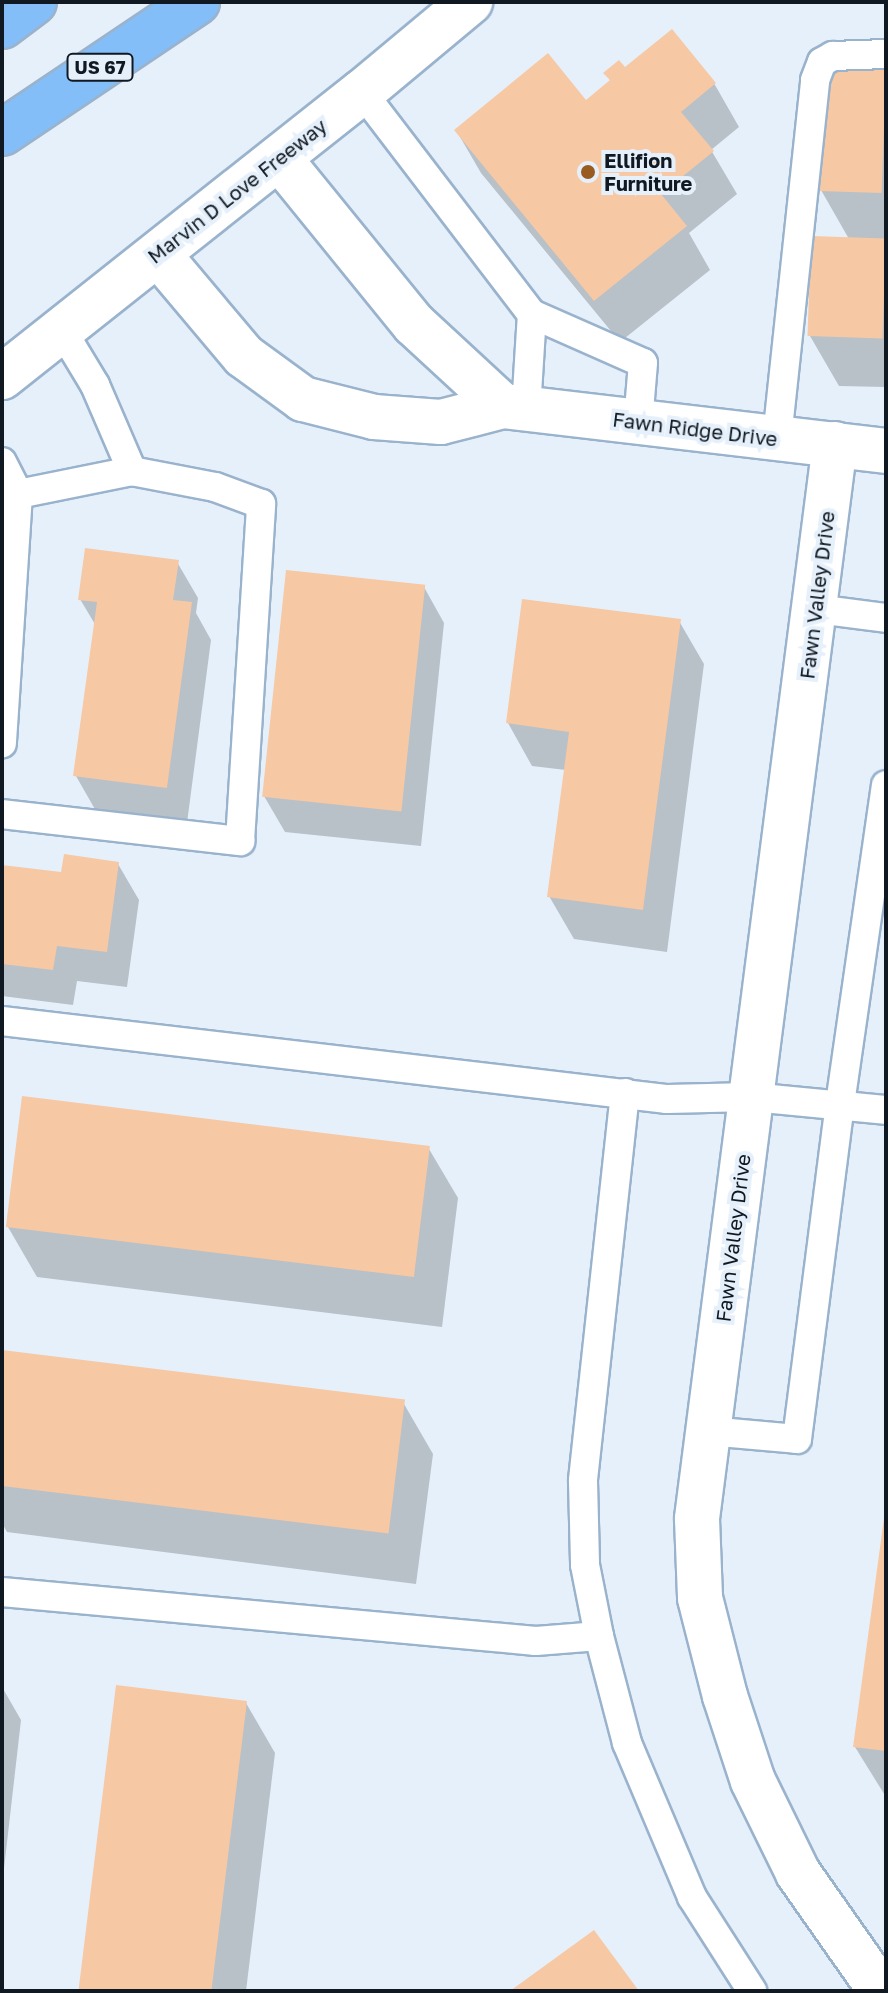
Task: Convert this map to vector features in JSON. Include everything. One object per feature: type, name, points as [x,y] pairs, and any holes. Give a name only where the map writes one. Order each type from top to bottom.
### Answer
[{"type":"highway","points":[[2,26],[34,2]]},
{"type":"highway","name":"US 67","points":[[2,133],[197,2]]},
{"type":"street","name":"Marvin D Love Freeway","points":[[2,377],[63,332],[470,2]]},
{"type":"street","points":[[279,158],[414,324],[515,408]]},
{"type":"street","name":"Fawn Ridge Drive","points":[[158,254],[244,356],[303,399],[374,417],[441,422],[515,408],[886,451]]},
{"type":"street","name":"Fawn Valley Drive","points":[[835,444],[697,1519],[700,1598],[725,1696],[753,1781],[798,1873],[881,1984]]},
{"type":"lane","points":[[777,438],[815,80],[822,62],[833,56],[886,54]]},
{"type":"lane","points":[[362,92],[532,314],[643,363],[638,422]]},
{"type":"lane","points":[[515,408],[532,314]]},
{"type":"lane","points":[[63,332],[95,385],[132,471]]},
{"type":"lane","points":[[2,462],[18,494],[2,743]]},
{"type":"lane","points":[[2,814],[240,841],[261,504],[215,487],[132,471],[18,494]]},
{"type":"lane","points":[[816,609],[886,618]]},
{"type":"lane","points":[[708,1431],[797,1439],[840,1104],[886,785]]},
{"type":"lane","points":[[2,1021],[667,1099],[751,1097],[886,1110]]},
{"type":"lane","points":[[625,1093],[583,1481],[585,1565],[599,1636],[627,1743],[692,1897],[752,1991]]},
{"type":"lane","points":[[2,1592],[536,1641],[599,1636]]},
{"type":"building","name":"Ellifion Furniture","points":[[672,29],[716,83],[681,112],[714,151],[661,194],[687,226],[594,301],[454,130],[548,53],[586,100],[610,80],[603,73],[619,60],[625,67]]},
{"type":"building","points":[[823,67],[886,69],[882,193],[819,191]]},
{"type":"building","points":[[811,236],[886,239],[882,339],[808,336]]},
{"type":"building","points":[[85,548],[179,560],[173,600],[192,602],[167,788],[73,776],[97,602],[78,600]]},
{"type":"building","points":[[286,570],[425,585],[401,811],[262,797]]},
{"type":"building","points":[[522,599],[681,619],[643,910],[547,897],[569,732],[506,723]]},
{"type":"building","points":[[64,854],[119,862],[107,952],[57,946],[53,970],[2,964],[2,865],[61,872]]},
{"type":"building","points":[[22,1096],[430,1146],[414,1277],[6,1227]]},
{"type":"building","points":[[2,1350],[405,1399],[389,1533],[2,1486]]},
{"type":"building","points":[[886,1519],[886,1751],[853,1747]]},
{"type":"building","points":[[116,1685],[247,1701],[211,1991],[78,1991]]},
{"type":"building","points":[[594,1930],[639,1991],[510,1991]]},
{"type":"place","name":"Ellifion Furniture","points":[[588,172]]}]
